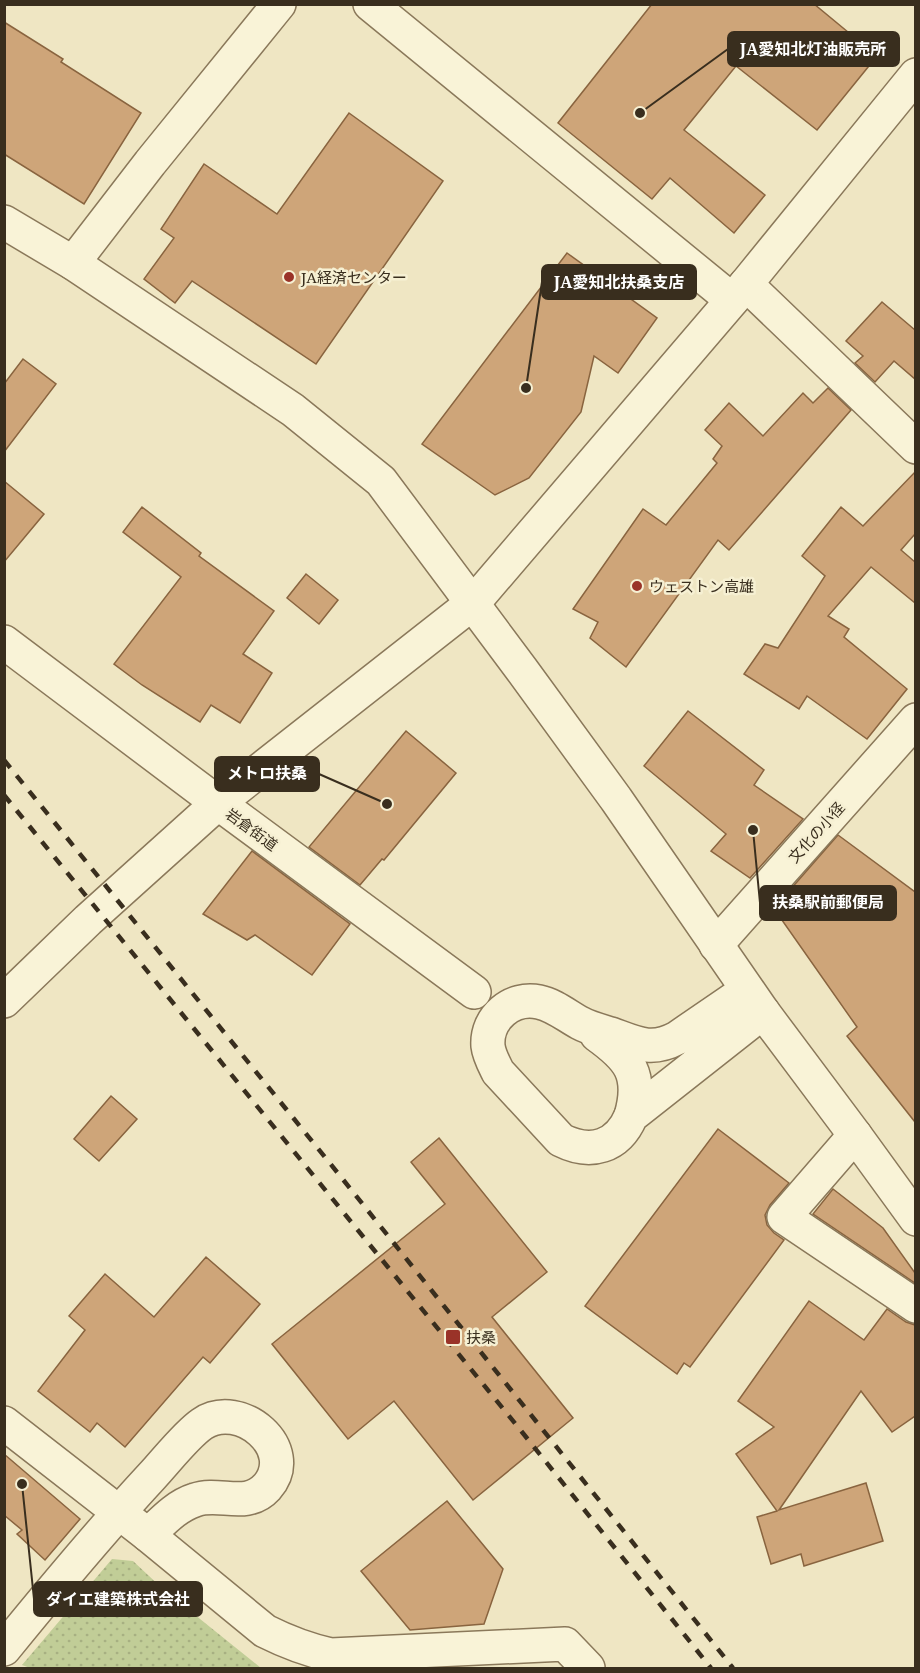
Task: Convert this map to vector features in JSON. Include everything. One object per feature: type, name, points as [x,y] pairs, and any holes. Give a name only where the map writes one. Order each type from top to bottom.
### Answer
[{"type":"street","points":[[73,263],[150,163],[279,4]]},
{"type":"street","points":[[370,4],[739,292],[915,447]]},
{"type":"street","points":[[4,1001],[88,920],[218,803],[474,602],[739,292],[915,75]]},
{"type":"street","points":[[4,222],[73,263],[293,410],[381,481],[474,602],[616,799],[755,1001],[915,1219]]},
{"type":"street","name":"岩倉街道","points":[[4,642],[474,992]]},
{"type":"street","name":"文化の小径","points":[[716,945],[915,720]]},
{"type":"street","points":[[527,1000],[551,1006],[583,1025],[617,1050],[631,1069],[635,1092],[631,1116],[618,1136],[597,1147],[572,1146],[561,1140],[498,1072],[492,1060],[488,1047],[489,1033],[502,1010],[514,1003],[527,1000]]},
{"type":"street","points":[[583,1025],[638,1045],[658,1045],[668,1043],[755,1001]]},
{"type":"street","points":[[631,1116],[755,1001]]},
{"type":"street","points":[[855,1135],[784,1217],[915,1306]]},
{"type":"street","points":[[4,1649],[118,1512],[198,1428],[210,1420],[224,1416],[238,1417],[266,1436],[276,1453],[277,1461],[273,1478],[262,1492],[238,1500],[219,1497],[196,1499],[176,1509],[148,1535]]},
{"type":"street","points":[[4,1423],[148,1535],[265,1631],[289,1642],[331,1654],[566,1644],[588,1668]]},
{"type":"green space","points":[[112,1559],[133,1561],[164,1590],[261,1668],[30,1668],[22,1665]]},
{"type":"building","points":[[652,4],[814,4],[877,56],[817,130],[736,66],[684,130],[765,195],[734,233],[670,178],[652,199],[558,123]]},
{"type":"building","points":[[4,22],[63,59],[61,62],[141,113],[84,204],[4,154]]},
{"type":"building","points":[[349,113],[443,181],[316,364],[192,281],[175,303],[144,279],[174,238],[161,229],[204,164],[277,214]]},
{"type":"building","points":[[567,253],[657,318],[618,373],[594,356],[581,412],[529,478],[495,495],[422,444]]},
{"type":"building","points":[[882,302],[915,330],[915,379],[894,361],[875,382],[855,363],[863,356],[846,341]]},
{"type":"building","points":[[23,359],[56,384],[4,452],[4,384]]},
{"type":"building","points":[[828,388],[851,410],[729,550],[718,540],[626,667],[590,638],[598,622],[573,609],[643,509],[666,525],[717,463],[713,459],[722,446],[705,430],[729,403],[763,436],[803,393],[813,403]]},
{"type":"building","points":[[915,472],[915,534],[901,550],[915,562],[915,603],[871,567],[828,616],[849,629],[844,637],[907,689],[867,739],[807,696],[799,709],[744,674],[765,644],[778,648],[825,576],[802,556],[841,507],[863,526]]},
{"type":"building","points":[[4,481],[44,514],[4,562]]},
{"type":"building","points":[[142,507],[201,553],[199,556],[274,611],[243,654],[272,673],[240,723],[211,705],[200,722],[114,664],[181,577],[123,532]]},
{"type":"building","points":[[306,574],[338,600],[319,624],[287,598]]},
{"type":"building","points":[[688,711],[764,770],[754,785],[803,819],[750,878],[711,851],[726,834],[644,766]]},
{"type":"building","points":[[406,731],[456,773],[384,860],[382,859],[360,885],[309,847]]},
{"type":"building","points":[[838,835],[915,892],[915,1122],[847,1036],[857,1027],[777,913],[785,902],[782,899]]},
{"type":"building","points":[[252,851],[350,924],[312,975],[255,935],[247,940],[203,914]]},
{"type":"building","points":[[111,1096],[137,1119],[99,1161],[74,1139]]},
{"type":"building","points":[[718,1129],[789,1183],[770,1205],[765,1215],[767,1225],[784,1240],[690,1367],[684,1363],[677,1374],[585,1306]]},
{"type":"building","points":[[439,1138],[547,1272],[492,1317],[573,1418],[473,1500],[394,1401],[348,1439],[272,1344],[445,1204],[411,1162]]},
{"type":"building","points":[[833,1189],[883,1228],[915,1273],[915,1283],[813,1214]]},
{"type":"building","points":[[206,1257],[260,1304],[210,1363],[203,1357],[125,1447],[97,1423],[90,1432],[38,1391],[85,1330],[69,1316],[105,1274],[154,1317]]},
{"type":"building","points":[[809,1301],[864,1340],[887,1309],[906,1322],[915,1325],[915,1416],[892,1432],[861,1391],[779,1510],[866,1483],[883,1541],[804,1566],[801,1554],[771,1564],[757,1517],[777,1511],[736,1454],[774,1427],[738,1401]]},
{"type":"building","points":[[4,1454],[80,1519],[45,1560],[17,1534],[22,1530],[4,1515]]},
{"type":"building","points":[[447,1501],[503,1569],[484,1624],[410,1630],[361,1571]]},
{"type":"railway","points":[[4,760],[733,1668]]},
{"type":"railway","points":[[4,795],[711,1668]]},
{"type":"place","name":"JA愛知北灯油販売所","points":[[640,113]]},
{"type":"place","name":"JA経済センター","points":[[289,277]]},
{"type":"place","name":"JA愛知北扶桑支店","points":[[526,388]]},
{"type":"place","name":"ウェストン高雄","points":[[637,586]]},
{"type":"place","name":"メトロ扶桑","points":[[387,804]]},
{"type":"place","name":"扶桑駅前郵便局","points":[[753,830]]},
{"type":"place","name":"扶桑","points":[[453,1337]]},
{"type":"place","name":"ダイエ建築株式会社","points":[[22,1484]]}]
